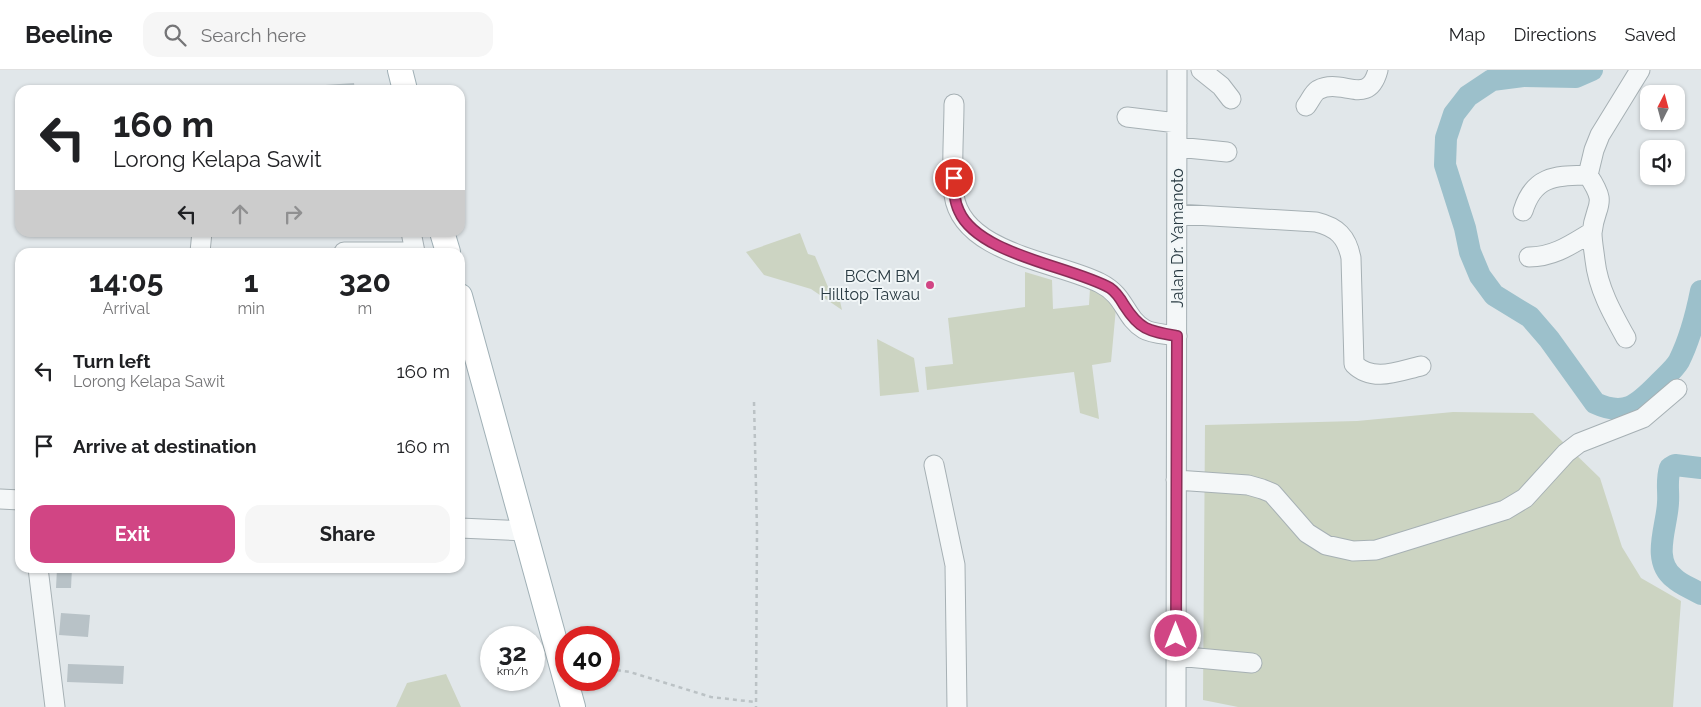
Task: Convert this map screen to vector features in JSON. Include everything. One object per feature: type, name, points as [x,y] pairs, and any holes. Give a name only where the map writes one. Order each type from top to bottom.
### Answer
[{"type":"main road","points":[[400,70],[404,85]]},
{"type":"main road","points":[[465,314],[573,707]]},
{"type":"street","name":"Jalan Dr. Yamanoto","points":[[1176,707],[1177,70]]},
{"type":"street","points":[[1201,70],[1221,86],[1230,99]]},
{"type":"street","points":[[1306,106],[1317,91],[1330,86],[1359,90],[1369,88],[1375,82],[1378,70]]},
{"type":"street","points":[[1626,338],[1604,297],[1595,262],[1592,232],[1601,199],[1598,190],[1588,175],[1600,135],[1640,70]]},
{"type":"street","points":[[954,104],[954,196],[959,212],[968,225],[984,237],[1016,254],[1098,282],[1115,291],[1136,323],[1145,330],[1177,336]]},
{"type":"street","points":[[1128,117],[1177,123]]},
{"type":"street","points":[[1177,147],[1228,152]]},
{"type":"street","points":[[1523,211],[1533,189],[1542,182],[1564,176],[1588,175]]},
{"type":"street","points":[[1177,214],[1316,222],[1329,225],[1341,233],[1348,244],[1351,258],[1354,364],[1366,372],[1384,375],[1421,366]]},
{"type":"street","points":[[1529,257],[1539,257],[1560,251],[1592,232]]},
{"type":"street","points":[[1176,480],[1248,485],[1262,489],[1272,493],[1307,533],[1326,545],[1353,551],[1376,550],[1505,510],[1525,498],[1566,453],[1579,443],[1643,418],[1677,389]]},
{"type":"street","points":[[934,465],[956,564],[957,707]]},
{"type":"street","points":[[0,499],[15,500]]},
{"type":"street","points":[[465,528],[525,531]]},
{"type":"street","points":[[39,573],[55,707]]},
{"type":"street","points":[[1176,656],[1252,664]]},
{"type":"path","points":[[754,402],[758,539],[756,707]]},
{"type":"path","points":[[620,671],[711,697],[756,702]]},
{"type":"green space","points":[[800,233],[808,254],[815,256],[828,287],[840,301],[842,310],[811,289],[764,275],[746,252]]},
{"type":"green space","points":[[1025,272],[1052,280],[1053,309],[1089,305],[1090,288],[1102,292],[1116,308],[1111,362],[1092,365],[1099,419],[1080,413],[1074,372],[927,390],[925,367],[953,364],[948,318],[1025,307]]},
{"type":"green space","points":[[877,339],[914,358],[919,392],[880,396]]},
{"type":"green space","points":[[1453,412],[1533,413],[1600,478],[1622,547],[1641,578],[1681,601],[1673,707],[1238,707],[1203,700],[1205,425],[1357,421]]},
{"type":"green space","points":[[446,674],[461,707],[396,707],[407,683]]},
{"type":"building","points":[[354,83],[354,85],[326,85]]},
{"type":"building","points":[[57,573],[72,573],[71,588],[56,588]]},
{"type":"building","points":[[61,613],[90,615],[88,637],[59,635]]},
{"type":"building","points":[[68,664],[124,666],[123,684],[67,682]]},
{"type":"waterway","points":[[1592,70],[1576,77],[1523,76],[1492,80],[1468,96],[1454,114],[1446,138],[1445,165],[1465,228],[1470,252],[1480,276],[1494,295],[1530,317],[1549,339],[1595,403],[1616,409],[1632,406],[1639,402],[1677,364],[1683,353],[1695,318],[1701,291]]},
{"type":"waterway","points":[[1701,468],[1675,465],[1670,468],[1668,503],[1662,543],[1663,562],[1667,571],[1684,585],[1701,594]]},
{"type":"place","name":"BCCM BM Hilltop Tawau","points":[[930,285]]},
{"type":"route","points":[[954,178],[954,196],[959,212],[968,225],[984,237],[1016,254],[1098,282],[1115,291],[1136,323],[1145,330],[1177,336],[1176,636]]}]
